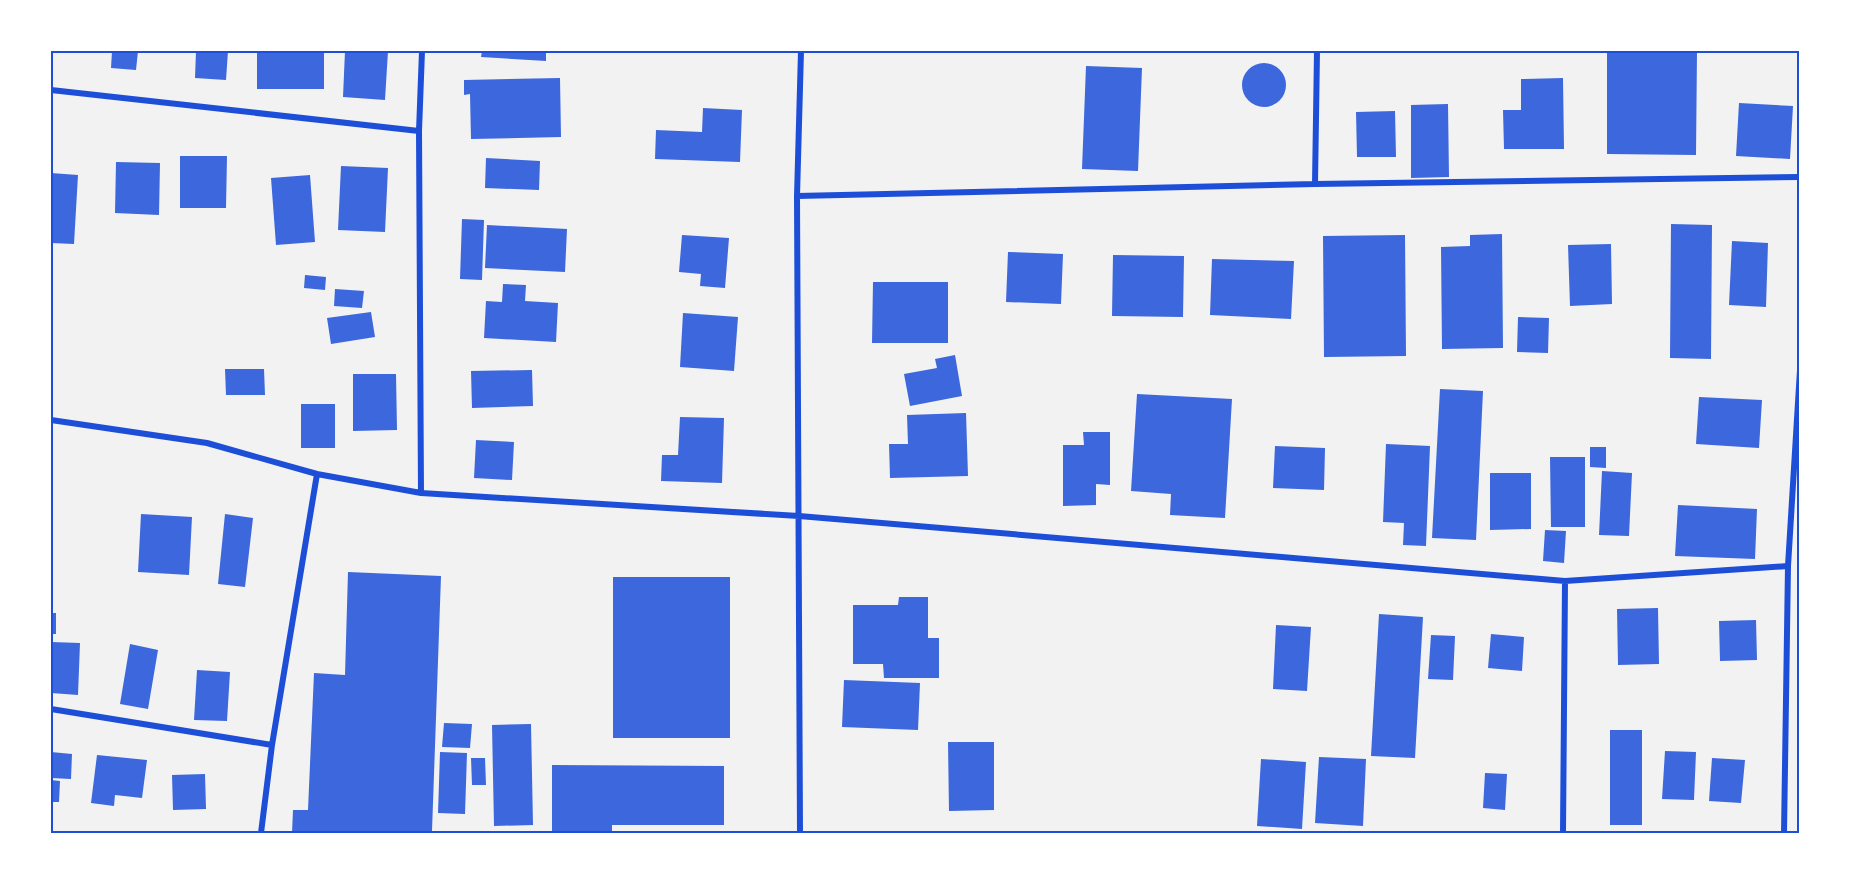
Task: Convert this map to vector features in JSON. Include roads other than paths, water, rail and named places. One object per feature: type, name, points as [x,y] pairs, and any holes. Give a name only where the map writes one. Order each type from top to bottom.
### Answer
[{"type":"street","points":[[421,493],[419,131],[422,51]]},
{"type":"street","points":[[800,833],[797,196],[801,51]]},
{"type":"street","points":[[1316,184],[1317,51]]},
{"type":"street","points":[[51,90],[419,131]]},
{"type":"street","points":[[797,196],[1316,184],[1800,177]]},
{"type":"street","points":[[1784,833],[1788,566],[1800,370]]},
{"type":"street","points":[[51,420],[207,443],[317,474],[421,493],[799,516],[1566,581],[1788,566]]},
{"type":"street","points":[[261,833],[272,745],[317,474]]},
{"type":"street","points":[[1563,833],[1566,581]]},
{"type":"street","points":[[51,709],[272,745]]}]
